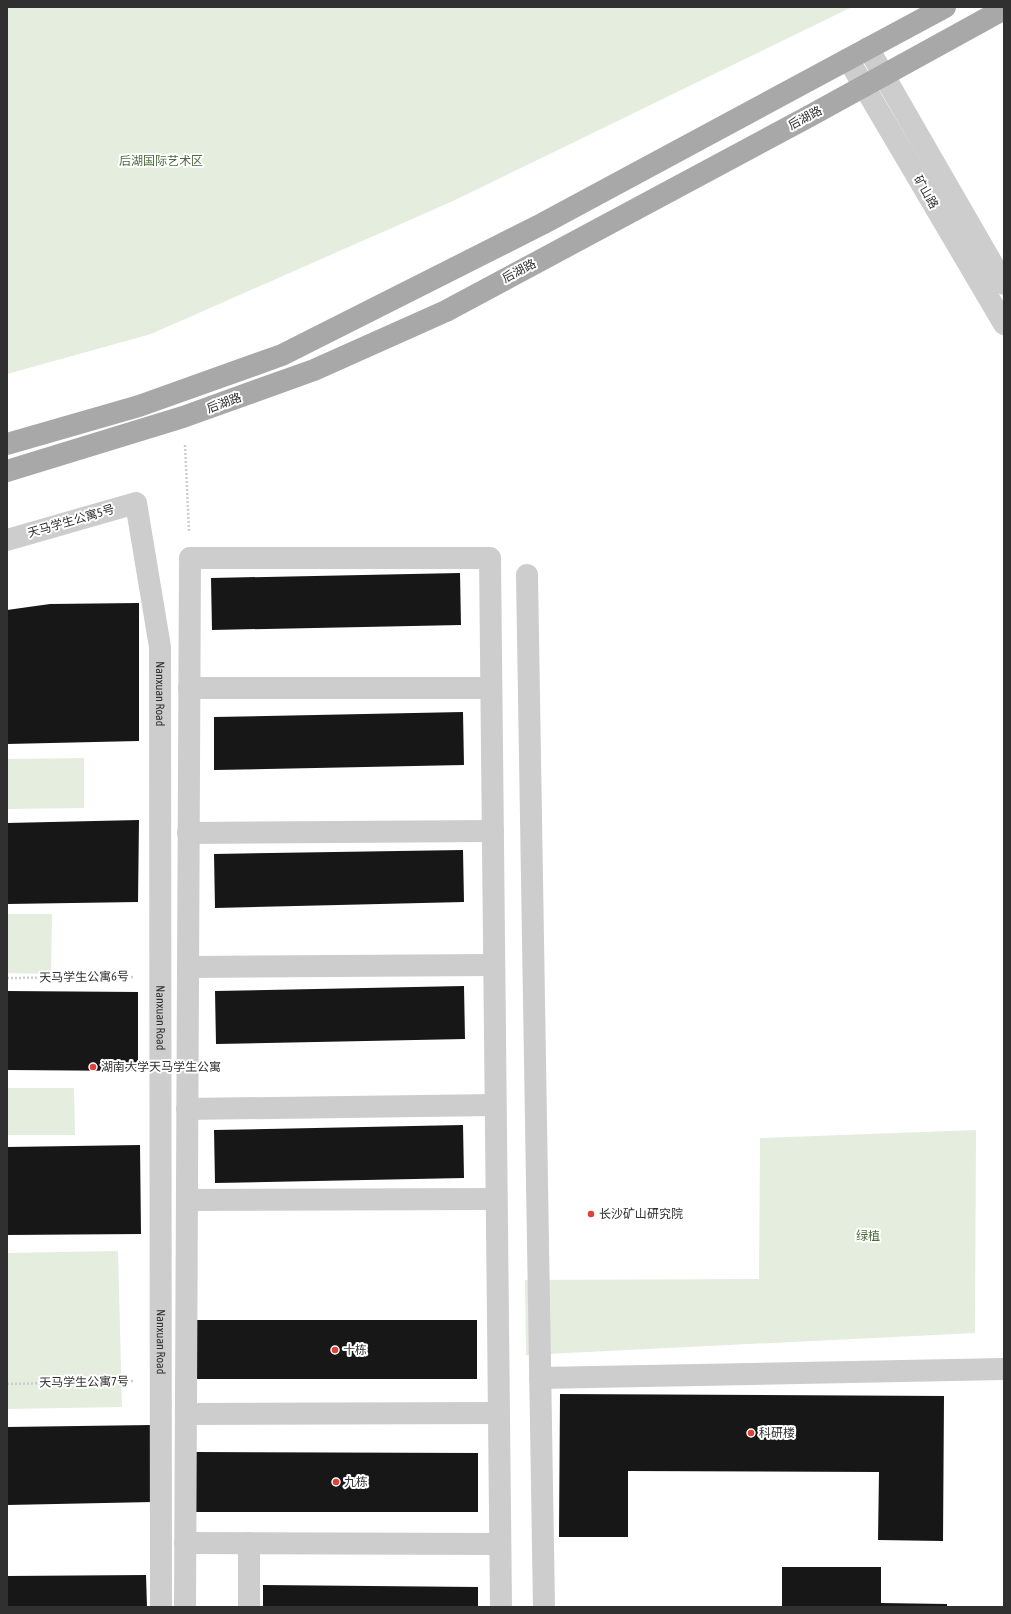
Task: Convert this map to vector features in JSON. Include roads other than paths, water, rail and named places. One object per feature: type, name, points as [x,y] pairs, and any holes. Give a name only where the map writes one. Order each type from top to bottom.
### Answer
[{"type":"main road","points":[[7,444],[139,406],[282,355],[542,224],[945,7]]},
{"type":"main road","name":"后湖路","points":[[7,471],[184,417],[314,370],[446,311],[1004,9]]},
{"type":"street","name":"矿山路","points":[[868,48],[1004,284]]},
{"type":"street","name":"矿山路","points":[[848,59],[1004,324]]},
{"type":"street","name":"天马学生公寓5号","points":[[7,540],[136,503]]},
{"type":"street","name":"Nanxuan Road","points":[[136,503],[160,647],[162,976],[161,1607]]},
{"type":"street","points":[[184,1607],[190,558],[490,558],[501,1607]]},
{"type":"street","points":[[527,575],[544,1607]]},
{"type":"street","points":[[189,688],[491,688]]},
{"type":"street","points":[[188,833],[493,831]]},
{"type":"street","points":[[188,967],[494,965]]},
{"type":"street","points":[[187,1109],[496,1105]]},
{"type":"street","points":[[187,1200],[496,1199]]},
{"type":"street","points":[[540,1378],[1004,1369]]},
{"type":"street","points":[[186,1414],[499,1413]]},
{"type":"street","points":[[185,1543],[500,1544]]},
{"type":"street","points":[[249,1543],[249,1607]]},
{"type":"place","name":"湖南大学天马学生公寓","points":[[93,1067]]},
{"type":"place","name":"长沙矿山研究院","points":[[591,1214]]},
{"type":"place","name":"十栋","points":[[335,1350]]},
{"type":"place","name":"科研楼","points":[[751,1433]]},
{"type":"place","name":"九栋","points":[[336,1482]]},
{"type":"park label","name":"后湖国际艺术区","points":[[161,161]]},
{"type":"park label","name":"绿植","points":[[868,1236]]}]
